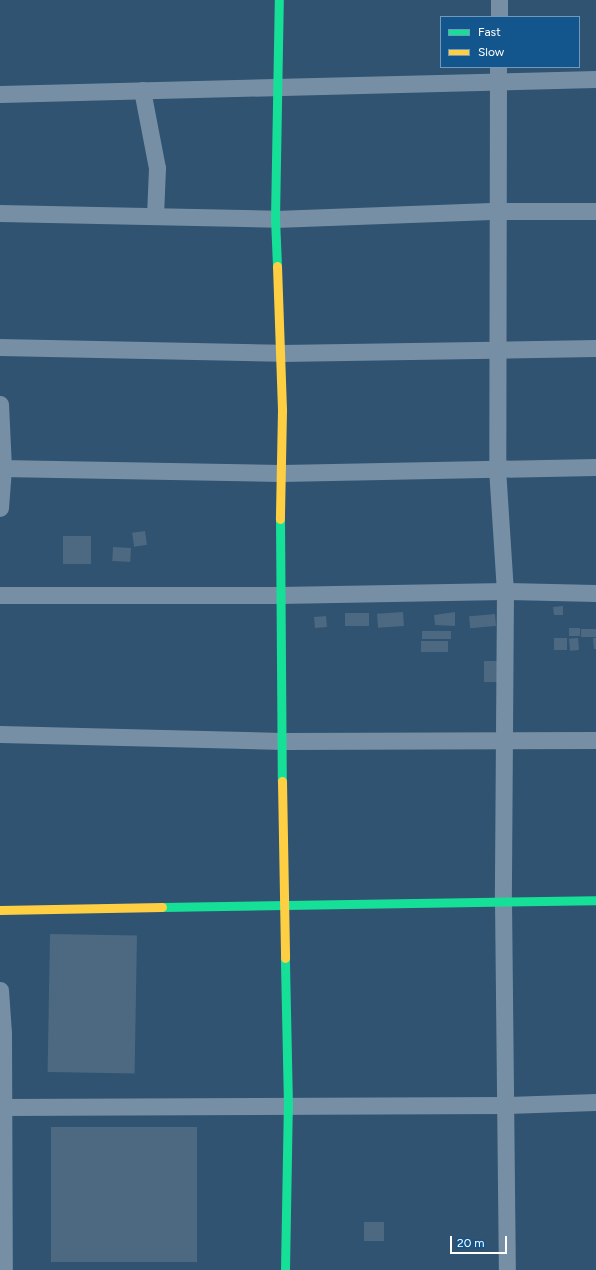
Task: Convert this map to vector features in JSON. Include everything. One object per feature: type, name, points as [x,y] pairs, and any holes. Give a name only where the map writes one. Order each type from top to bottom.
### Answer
[{"type":"main road","points":[[279,0],[276,87],[275,219],[280,353],[280,595],[283,741],[283,904],[288,1106],[285,1270]]},
{"type":"main road","points":[[0,910],[503,900],[596,900]]},
{"type":"street","points":[[499,0],[499,16]]},
{"type":"street","points":[[498,74],[497,468],[505,591],[503,900],[508,1270]]},
{"type":"street","points":[[0,94],[276,87],[498,74],[596,79]]},
{"type":"street","points":[[142,90],[157,168],[155,216]]},
{"type":"street","points":[[0,213],[275,219],[498,211],[596,211]]},
{"type":"street","points":[[0,347],[280,353],[497,351],[596,348]]},
{"type":"street","points":[[0,404],[2,468],[0,508]]},
{"type":"street","points":[[2,468],[281,473],[596,467]]},
{"type":"street","points":[[0,594],[280,595],[505,591],[596,593]]},
{"type":"street","points":[[0,734],[283,741],[596,740]]},
{"type":"street","points":[[0,990],[2,1033],[4,1270]]},
{"type":"street","points":[[3,1107],[506,1105],[596,1102]]},
{"type":"building","points":[[145,531],[147,545],[134,547],[132,533]]},
{"type":"building","points":[[63,536],[91,536],[91,564],[63,564]]},
{"type":"building","points":[[113,547],[131,548],[130,562],[112,561]]},
{"type":"building","points":[[563,606],[563,615],[554,615],[553,607]]},
{"type":"building","points":[[403,612],[404,626],[378,628],[377,614]]},
{"type":"building","points":[[455,612],[455,626],[435,625],[434,615]]},
{"type":"building","points":[[345,613],[369,613],[369,626],[345,626]]},
{"type":"building","points":[[495,614],[496,626],[470,628],[469,616]]},
{"type":"building","points":[[326,616],[327,627],[315,628],[314,617]]},
{"type":"building","points":[[569,628],[580,628],[580,636],[569,636]]},
{"type":"building","points":[[581,629],[596,629],[596,637],[581,637]]},
{"type":"building","points":[[422,631],[451,631],[451,639],[422,639]]},
{"type":"building","points":[[554,638],[567,638],[567,650],[554,650]]},
{"type":"building","points":[[578,638],[579,650],[570,651],[569,639]]},
{"type":"building","points":[[593,638],[596,638],[596,649],[594,649]]},
{"type":"building","points":[[421,641],[448,641],[448,652],[421,652]]},
{"type":"building","points":[[484,661],[497,661],[497,682],[484,682]]},
{"type":"building","points":[[50,934],[137,936],[135,1073],[48,1072]]},
{"type":"building","points":[[51,1127],[197,1127],[197,1262],[51,1262]]},
{"type":"building","points":[[364,1222],[384,1222],[384,1241],[364,1241]]},
{"type":"traffic: fast","points":[[277,266],[275,219],[279,0]]},
{"type":"traffic: fast","points":[[280,519],[282,781]]},
{"type":"traffic: fast","points":[[162,907],[596,900]]},
{"type":"traffic: fast","points":[[285,958],[288,1106],[285,1270]]},
{"type":"traffic: slow","points":[[277,266],[282,410],[280,519]]},
{"type":"traffic: slow","points":[[282,781],[285,958]]},
{"type":"traffic: slow","points":[[0,910],[162,907]]}]
